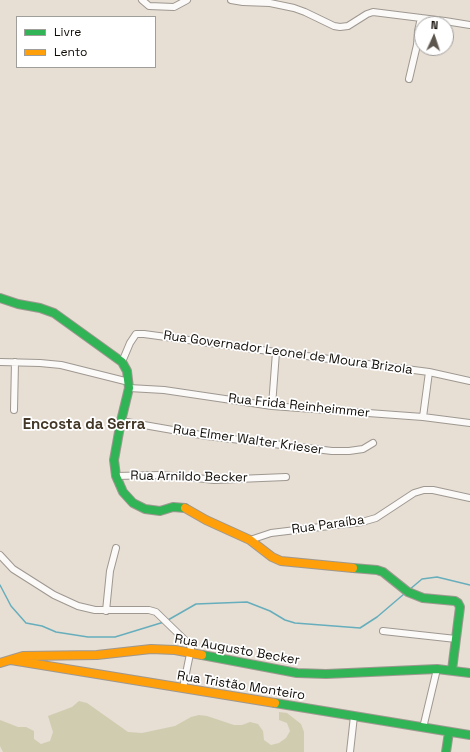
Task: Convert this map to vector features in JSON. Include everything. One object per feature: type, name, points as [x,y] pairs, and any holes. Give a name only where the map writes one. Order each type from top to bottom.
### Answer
[{"type":"street","points":[[142,0],[149,6],[174,7],[187,0]]},
{"type":"street","points":[[231,0],[270,3],[294,8],[334,26],[340,27],[348,26],[373,12],[414,17]]},
{"type":"street","points":[[454,23],[470,25]]},
{"type":"street","points":[[409,79],[414,56]]},
{"type":"street","points":[[0,298],[54,313],[122,362],[127,371],[129,385],[114,460],[116,476],[123,492],[133,504],[145,509],[160,511],[173,507],[188,509],[206,520],[250,540],[272,558],[281,561],[378,570],[383,572],[405,589],[429,599],[458,603],[460,606],[452,670]]},
{"type":"street","name":"Rua Governador Leonel de Moura Brizola","points":[[122,362],[130,343],[136,334],[429,372],[470,381]]},
{"type":"street","points":[[272,406],[276,352]]},
{"type":"street","name":"Rua Frida Reinheimmer","points":[[0,362],[61,365],[129,385],[272,406],[423,417],[470,423]]},
{"type":"street","points":[[14,410],[15,362]]},
{"type":"street","points":[[423,417],[429,372]]},
{"type":"street","name":"Rua Elmer Walter Krieser","points":[[121,421],[207,436],[332,451],[363,449],[373,443]]},
{"type":"street","name":"Rua Arnildo Becker","points":[[116,476],[159,475],[214,480],[286,477]]},
{"type":"street","name":"Rua Paraíba","points":[[250,540],[271,533],[362,522],[376,518],[414,493],[424,490],[433,490],[470,498]]},
{"type":"street","points":[[106,610],[110,571],[116,548]]},
{"type":"street","points":[[0,555],[13,569],[54,595],[78,606],[95,610],[149,610],[156,612],[190,645],[183,688]]},
{"type":"street","points":[[383,630],[456,639]]},
{"type":"street","name":"Rua Augusto Becker","points":[[0,663],[23,656],[97,655],[151,649],[190,652],[297,673],[326,674],[437,669],[470,673]]},
{"type":"street","name":"Rua Tristão Monteiro","points":[[8,660],[470,735]]},
{"type":"street","points":[[423,728],[437,669]]},
{"type":"street","points":[[350,752],[354,716]]},
{"type":"street","points":[[446,752],[449,732]]},
{"type":"shaded area","points":[[79,701],[87,703],[128,732],[142,733],[175,726],[191,717],[199,715],[207,716],[234,725],[242,725],[250,722],[258,724],[263,731],[264,740],[271,745],[279,743],[286,738],[290,731],[287,723],[279,720],[279,712],[287,713],[301,724],[304,732],[304,752],[3,752],[0,746],[0,720],[18,727],[26,727],[34,731],[34,739],[41,744],[50,741],[53,732],[48,716],[72,707]]},
{"type":"waterway","points":[[409,590],[422,579],[437,577],[470,585]]},
{"type":"waterway","points":[[0,585],[11,606],[26,623],[42,626],[56,632],[88,637],[115,637],[164,622]]},
{"type":"waterway","points":[[168,620],[196,604],[247,602],[270,611],[285,620],[295,623],[360,628],[377,617],[404,594]]},
{"type":"traffic: fast","points":[[0,298],[54,313],[122,362],[127,371],[129,388],[114,460],[116,476],[123,492],[133,503],[145,509],[160,511],[173,507],[185,508]]},
{"type":"traffic: fast","points":[[353,568],[383,572],[408,592],[423,598],[455,601],[458,603],[460,607],[452,670]]},
{"type":"traffic: fast","points":[[202,655],[297,673],[326,674],[437,669],[470,673]]},
{"type":"traffic: fast","points":[[275,703],[470,735]]},
{"type":"traffic: fast","points":[[446,752],[449,732]]},
{"type":"traffic: slow","points":[[185,508],[206,520],[250,540],[272,557],[281,561],[353,568]]},
{"type":"traffic: slow","points":[[0,663],[23,656],[97,655],[151,649],[175,650],[202,655]]},
{"type":"traffic: slow","points":[[11,660],[275,703]]},
{"type":"district","name":"Encosta da Serra","points":[[84,425]]}]
